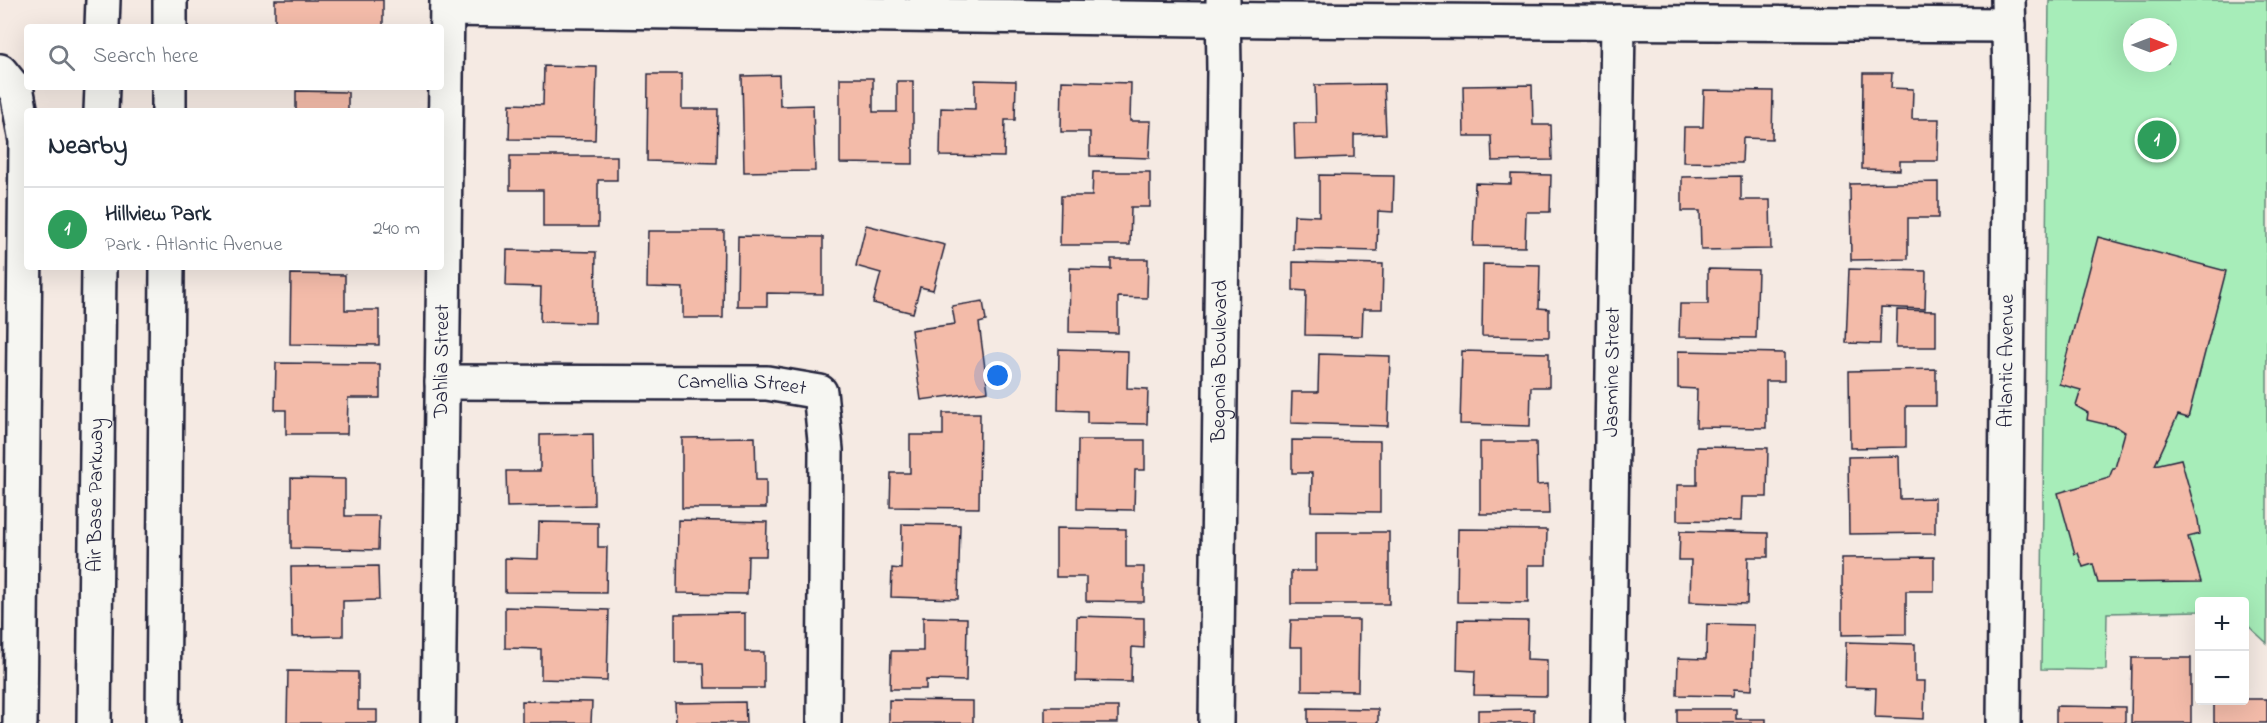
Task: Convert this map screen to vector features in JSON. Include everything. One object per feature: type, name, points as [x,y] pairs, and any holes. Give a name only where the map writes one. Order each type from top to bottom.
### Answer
[{"type":"street","points":[[102,24],[103,0]]},
{"type":"street","points":[[170,0],[170,24]]},
{"type":"street","points":[[447,5],[1223,9],[1618,22],[2008,13]]},
{"type":"street","name":"Dahlia Street","points":[[444,231],[447,5]]},
{"type":"street","name":"Begonia Boulevard","points":[[1216,723],[1223,9]]},
{"type":"street","name":"Atlantic Avenue","points":[[2004,723],[2010,72],[2008,13]]},
{"type":"street","name":"Jasmine Street","points":[[1608,723],[1618,22]]},
{"type":"street","points":[[0,71],[17,92],[24,130]]},
{"type":"street","points":[[101,108],[102,90]]},
{"type":"street","points":[[169,90],[169,108]]},
{"type":"street","points":[[20,723],[25,270]]},
{"type":"street","name":"Air Base Parkway","points":[[94,723],[99,270]]},
{"type":"street","points":[[162,723],[167,270]]},
{"type":"street","name":"Dahlia Street","points":[[438,723],[443,270]]},
{"type":"street","name":"Camellia Street","points":[[442,382],[767,383],[820,392],[826,450],[824,723]]},
{"type":"green space","points":[[2049,0],[2267,0],[2267,643],[2249,627],[2249,597],[2195,597],[2195,611],[2107,613],[2106,670],[2041,669]]},
{"type":"building","points":[[275,0],[383,0],[383,24],[275,24]]},
{"type":"building","points":[[544,66],[597,67],[595,140],[509,139],[510,104],[543,105]]},
{"type":"building","points":[[1863,73],[1892,73],[1891,88],[1913,89],[1912,119],[1939,119],[1938,161],[1900,161],[1900,170],[1862,169]]},
{"type":"building","points":[[648,74],[682,74],[682,109],[718,109],[717,163],[647,161]]},
{"type":"building","points":[[779,75],[780,106],[813,105],[815,171],[744,172],[742,76]]},
{"type":"building","points":[[840,78],[873,78],[873,112],[897,112],[897,81],[913,81],[913,164],[840,163]]},
{"type":"building","points":[[975,80],[1016,81],[1015,120],[1005,120],[1004,157],[940,156],[941,108],[975,109]]},
{"type":"building","points":[[1062,81],[1131,83],[1130,121],[1151,121],[1149,158],[1090,156],[1090,132],[1061,132]]},
{"type":"building","points":[[1384,84],[1386,134],[1354,135],[1354,157],[1295,159],[1294,123],[1316,123],[1315,85]]},
{"type":"building","points":[[1532,85],[1533,125],[1551,125],[1552,160],[1492,161],[1491,136],[1464,136],[1463,86]]},
{"type":"building","points":[[1704,90],[1773,91],[1772,139],[1743,138],[1742,163],[1683,162],[1684,127],[1703,127]]},
{"type":"building","points":[[296,91],[348,92],[348,108],[296,108]]},
{"type":"building","points":[[510,156],[617,156],[617,180],[598,180],[598,227],[543,227],[543,190],[510,190]]},
{"type":"building","points":[[1093,172],[1150,172],[1150,207],[1131,207],[1130,245],[1060,245],[1061,196],[1092,196]]},
{"type":"building","points":[[1511,174],[1551,175],[1550,212],[1526,212],[1525,247],[1473,246],[1475,183],[1511,184]]},
{"type":"building","points":[[1319,175],[1394,176],[1393,212],[1378,211],[1377,251],[1293,249],[1294,215],[1319,216]]},
{"type":"building","points":[[1741,176],[1741,200],[1770,200],[1771,249],[1701,250],[1700,211],[1682,211],[1682,177]]},
{"type":"building","points":[[1938,182],[1938,218],[1908,218],[1908,259],[1851,260],[1850,184]]},
{"type":"building","points":[[866,225],[945,245],[933,290],[920,287],[913,313],[873,303],[881,273],[856,266]]},
{"type":"building","points":[[648,231],[724,231],[723,318],[683,318],[683,288],[647,287]]},
{"type":"building","points":[[738,236],[823,237],[823,294],[767,293],[767,306],[737,306]]},
{"type":"building","points":[[2098,237],[2226,271],[2188,418],[2178,415],[2155,465],[2181,459],[2198,520],[2200,534],[2188,537],[2201,582],[2098,583],[2093,564],[2083,567],[2078,553],[2075,554],[2058,493],[2109,478],[2115,468],[2125,432],[2117,427],[2087,420],[2088,413],[2076,406],[2081,390],[2059,384]]},
{"type":"building","points":[[507,250],[596,252],[595,323],[540,322],[541,287],[506,286]]},
{"type":"building","points":[[1111,259],[1148,259],[1147,298],[1118,297],[1118,333],[1069,332],[1070,268],[1111,269]]},
{"type":"building","points":[[1293,262],[1383,264],[1382,309],[1363,309],[1362,336],[1305,335],[1306,291],[1293,290]]},
{"type":"building","points":[[1483,264],[1540,265],[1539,308],[1549,309],[1549,337],[1482,336]]},
{"type":"building","points":[[1708,269],[1758,270],[1756,338],[1679,337],[1680,304],[1708,304]]},
{"type":"building","points":[[1849,269],[1926,271],[1925,309],[1881,307],[1880,344],[1846,343]]},
{"type":"building","points":[[291,274],[345,275],[345,310],[379,310],[379,345],[290,344]]},
{"type":"building","points":[[983,301],[986,321],[979,323],[988,391],[921,400],[911,330],[955,324],[952,306]]},
{"type":"building","points":[[1897,310],[1936,311],[1936,347],[1896,347]]},
{"type":"building","points":[[1059,349],[1128,351],[1127,388],[1148,389],[1147,424],[1087,423],[1087,411],[1058,410]]},
{"type":"building","points":[[1462,351],[1549,353],[1549,387],[1531,387],[1530,426],[1460,424]]},
{"type":"building","points":[[1678,351],[1784,353],[1784,381],[1766,381],[1766,428],[1696,427],[1697,389],[1678,388]]},
{"type":"building","points":[[1319,354],[1390,356],[1388,426],[1291,423],[1292,392],[1318,392]]},
{"type":"building","points":[[276,363],[380,364],[380,398],[348,398],[347,434],[286,434],[286,410],[275,410]]},
{"type":"building","points":[[1936,369],[1936,406],[1906,406],[1906,447],[1850,448],[1849,371]]},
{"type":"building","points":[[943,413],[980,413],[979,508],[890,507],[891,473],[910,473],[910,435],[943,435]]},
{"type":"building","points":[[593,434],[594,505],[507,507],[506,471],[540,471],[540,435]]},
{"type":"building","points":[[755,437],[756,480],[766,480],[766,508],[682,508],[682,438]]},
{"type":"building","points":[[1078,440],[1145,440],[1145,470],[1135,470],[1134,510],[1077,509]]},
{"type":"building","points":[[1292,440],[1380,441],[1380,512],[1311,511],[1312,473],[1292,473]]},
{"type":"building","points":[[1480,442],[1536,442],[1537,485],[1548,484],[1549,514],[1480,514]]},
{"type":"building","points":[[1697,447],[1768,448],[1767,497],[1742,497],[1741,521],[1677,520],[1677,485],[1697,485]]},
{"type":"building","points":[[1899,456],[1900,499],[1935,498],[1935,533],[1849,534],[1848,457]]},
{"type":"building","points":[[291,478],[345,479],[345,516],[379,516],[378,550],[291,548]]},
{"type":"building","points":[[678,520],[767,522],[766,556],[748,556],[747,594],[677,593]]},
{"type":"building","points":[[539,522],[598,523],[598,547],[607,547],[606,593],[505,592],[505,558],[538,559]]},
{"type":"building","points":[[902,524],[960,525],[958,599],[891,597],[892,568],[901,569]]},
{"type":"building","points":[[1056,528],[1126,529],[1126,567],[1144,567],[1144,602],[1086,601],[1086,577],[1056,577]]},
{"type":"building","points":[[1458,529],[1547,530],[1546,565],[1528,565],[1528,603],[1457,602]]},
{"type":"building","points":[[1680,531],[1768,533],[1768,557],[1748,557],[1747,604],[1690,602],[1691,560],[1679,560]]},
{"type":"building","points":[[1316,532],[1389,532],[1389,604],[1291,604],[1291,571],[1316,571]]},
{"type":"building","points":[[1934,557],[1934,591],[1906,591],[1906,634],[1842,635],[1842,558]]},
{"type":"building","points":[[378,566],[379,600],[343,601],[343,636],[292,637],[291,567]]},
{"type":"building","points":[[505,607],[609,610],[607,681],[541,679],[541,649],[505,648]]},
{"type":"building","points":[[745,613],[745,652],[764,652],[764,688],[705,688],[704,663],[675,663],[675,614]]},
{"type":"building","points":[[1077,616],[1144,618],[1144,648],[1132,647],[1131,682],[1076,681]]},
{"type":"building","points":[[923,617],[967,618],[966,681],[926,680],[926,689],[890,689],[891,651],[923,651]]},
{"type":"building","points":[[1291,620],[1359,620],[1358,691],[1302,690],[1302,647],[1290,647]]},
{"type":"building","points":[[1458,620],[1528,621],[1527,659],[1547,660],[1547,696],[1474,695],[1475,671],[1457,670]]},
{"type":"building","points":[[1707,624],[1754,625],[1752,690],[1734,689],[1733,696],[1677,695],[1678,658],[1706,659]]},
{"type":"building","points":[[1846,642],[1915,644],[1915,681],[1925,681],[1924,719],[1875,717],[1876,688],[1845,687]]},
{"type":"building","points":[[2132,658],[2191,658],[2191,723],[2131,723]]},
{"type":"building","points":[[288,671],[358,672],[358,710],[377,710],[377,723],[287,723]]},
{"type":"building","points":[[2249,699],[2267,699],[2267,723],[2214,723],[2214,705],[2249,705]]},
{"type":"building","points":[[889,700],[973,701],[973,723],[889,723]]},
{"type":"building","points":[[522,701],[592,702],[591,723],[522,723]]},
{"type":"building","points":[[745,702],[746,723],[676,723],[675,703]]},
{"type":"building","points":[[2056,706],[2125,707],[2125,723],[2056,723]]},
{"type":"building","points":[[1045,707],[1118,707],[1118,723],[1045,723]]},
{"type":"building","points":[[1308,708],[1378,709],[1378,723],[1308,723]]},
{"type":"building","points":[[1534,709],[1534,723],[1478,723],[1478,710]]},
{"type":"building","points":[[1677,709],[1736,709],[1736,719],[1766,719],[1766,723],[1677,723]]},
{"type":"place","name":"Hillview Park","points":[[2157,140]]}]
